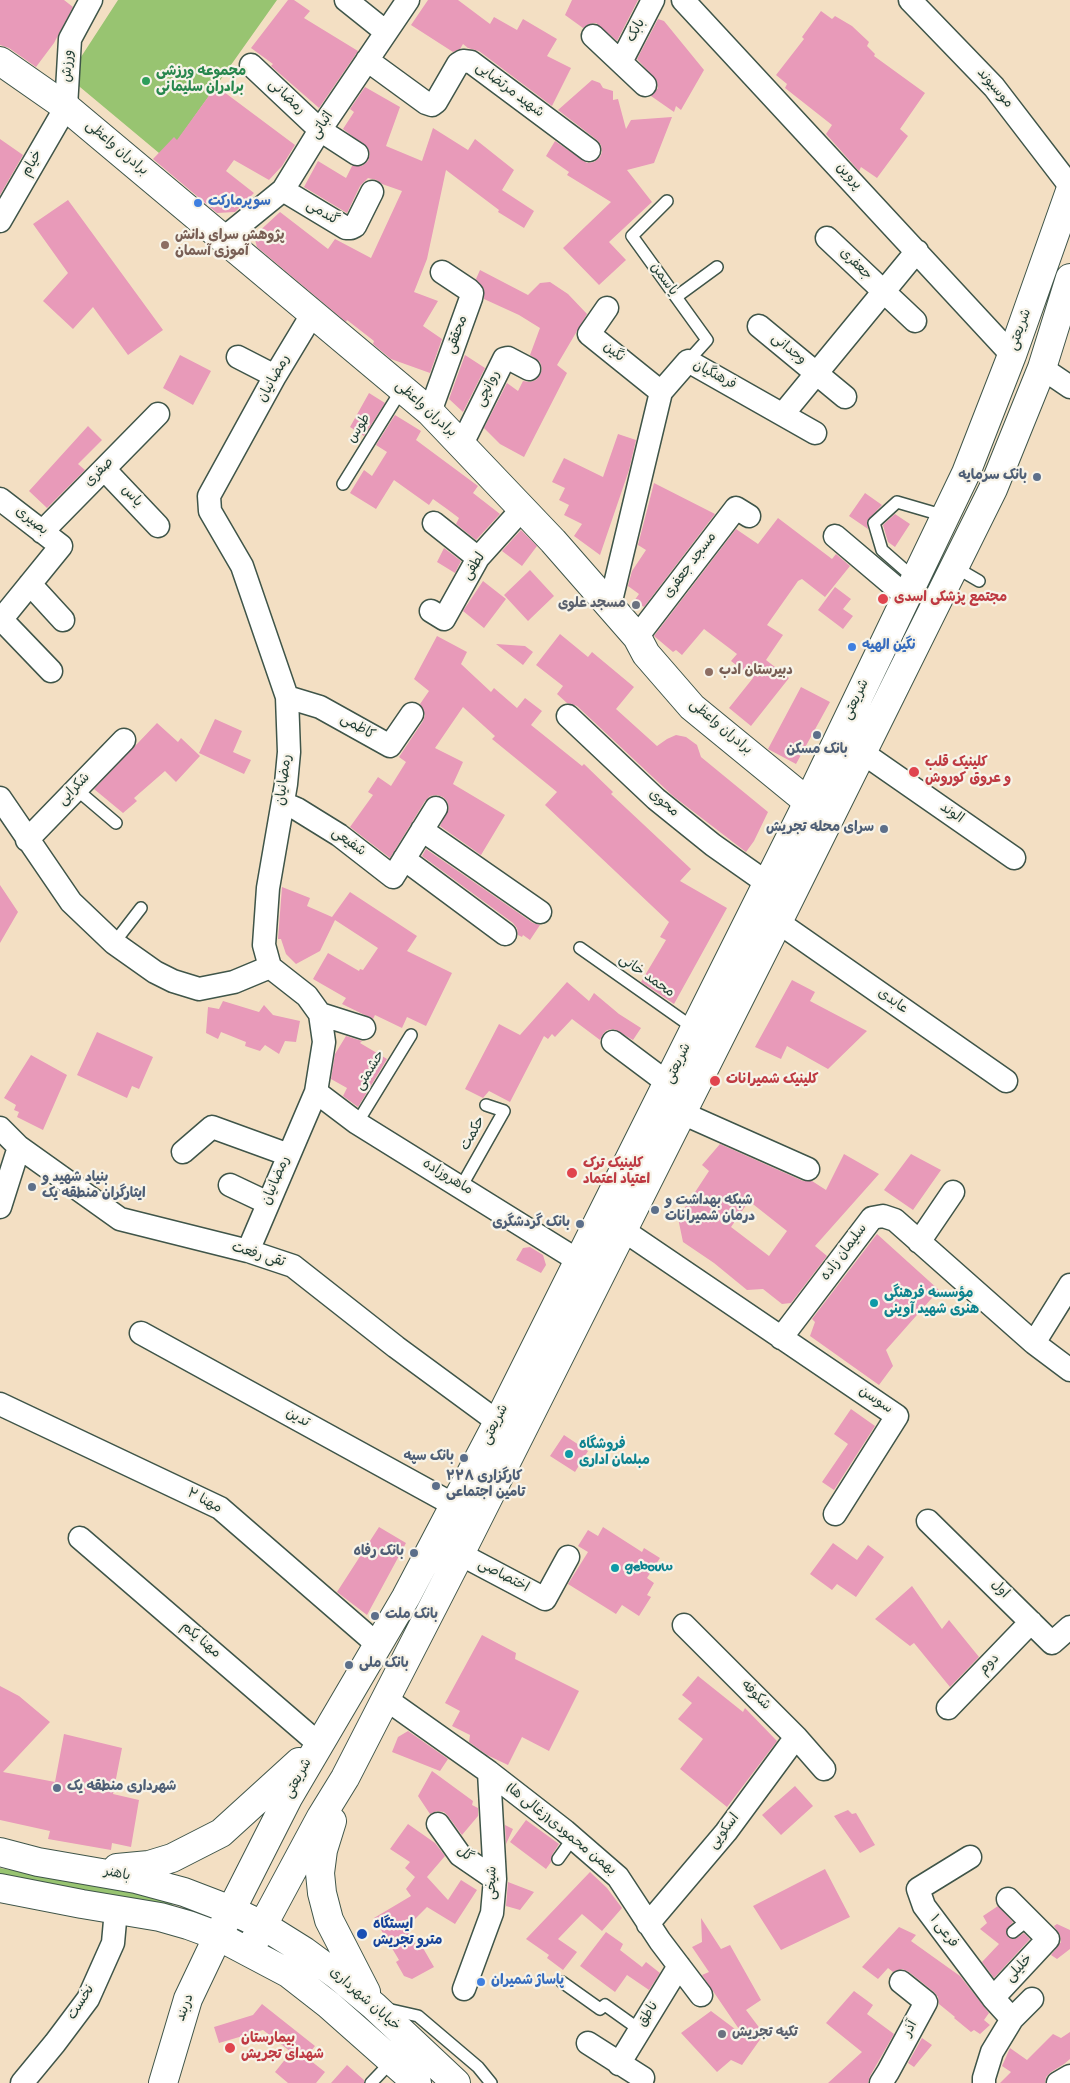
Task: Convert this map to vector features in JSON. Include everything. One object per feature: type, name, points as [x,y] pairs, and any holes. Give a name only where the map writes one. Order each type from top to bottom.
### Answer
[{"type":"main road","name":"برادران واعظی","points":[[0,61],[66,107],[430,412],[523,508],[610,605],[637,637],[646,654],[692,708],[808,802]]},
{"type":"main road","name":"شریعتی","points":[[218,1936],[288,1798],[378,1645],[498,1422],[696,1030],[808,802],[966,473],[1012,355],[1068,200]]},
{"type":"main road","name":"شریعتی","points":[[249,1951],[321,1817],[345,1778],[386,1699],[956,567],[993,490],[1042,368],[1070,278]]},
{"type":"main road","points":[[90,1870],[150,1865],[172,1858],[213,1837],[238,1819],[319,1744]]},
{"type":"main road","points":[[345,1778],[322,1850],[320,1873],[322,1893],[329,1920],[374,2006]]},
{"type":"main road","points":[[288,1798],[287,1823],[292,1828],[305,1828],[321,1817]]},
{"type":"main road","name":"باهنر","points":[[0,1852],[38,1862],[90,1870],[184,1892],[232,1910],[264,1926]]},
{"type":"main road","points":[[0,1888],[166,1918],[218,1936]]},
{"type":"main road","name":"خیابان شهرداری","points":[[264,1926],[279,1934],[328,1968],[374,2006],[456,2083]]},
{"type":"main road","name":"خیابان شهرداری","points":[[218,1936],[288,1973],[309,1988],[417,2083]]},
{"type":"main road","name":"دربند","points":[[163,2083],[188,1999],[218,1936]]},
{"type":"street","name":"ورزش","points":[[66,107],[70,39],[91,0]]},
{"type":"street","points":[[346,0],[386,32]]},
{"type":"street","name":"اثباتی","points":[[224,238],[283,190],[320,130],[408,0]]},
{"type":"street","name":"بابک","points":[[621,62],[653,0]]},
{"type":"street","name":"پروین","points":[[683,0],[1012,355]]},
{"type":"street","name":"موسیوند","points":[[910,0],[994,87],[1068,200]]},
{"type":"street","name":"بابک","points":[[593,36],[645,85]]},
{"type":"street","name":"شهید مرتضایی","points":[[367,60],[426,103],[432,105],[436,102],[458,64],[463,61],[471,62],[589,150]]},
{"type":"street","name":"رمضانی","points":[[251,65],[320,130]]},
{"type":"street","name":"خیام","points":[[1,215],[66,107]]},
{"type":"street","points":[[320,130],[358,154]]},
{"type":"street","name":"گندمی","points":[[283,190],[346,228],[354,226],[372,192]]},
{"type":"street","name":"جعفری","points":[[827,238],[883,293],[915,321]]},
{"type":"street","points":[[783,414],[917,251]]},
{"type":"street","name":"محققی","points":[[430,412],[472,293],[442,272]]},
{"type":"street","name":"نگین","points":[[607,308],[589,334],[661,392]]},
{"type":"street","name":"رمضانیان","points":[[248,1251],[316,1092],[324,1042],[320,1014],[307,996],[270,967],[264,945],[268,888],[289,752],[287,697],[242,566],[210,512],[209,496],[275,376],[313,313]]},
{"type":"street","name":"وجدانی","points":[[759,326],[845,397]]},
{"type":"street","points":[[238,357],[275,376]]},
{"type":"street","name":"روانچی","points":[[462,444],[504,360],[508,358],[529,369]]},
{"type":"street","name":"فرهنگیان","points":[[610,605],[661,392],[688,361],[815,433]]},
{"type":"street","points":[[1042,368],[1070,387]]},
{"type":"street","name":"صفری","points":[[42,532],[158,414]]},
{"type":"street","name":"یاس","points":[[104,469],[158,526]]},
{"type":"street","name":"بصیری","points":[[0,498],[61,546],[30,584]]},
{"type":"street","name":"لطفی","points":[[431,612],[444,619],[478,558],[523,508]]},
{"type":"street","name":"مسجد جعفری","points":[[637,637],[736,508],[749,516]]},
{"type":"street","points":[[434,523],[478,558]]},
{"type":"street","points":[[835,536],[911,588]]},
{"type":"street","points":[[51,671],[1,620],[30,584],[63,620]]},
{"type":"street","name":"کاظمی","points":[[287,697],[320,707],[390,746],[412,714]]},
{"type":"street","name":"محوی","points":[[568,716],[656,799],[713,845],[767,883]]},
{"type":"street","name":"شکرایی","points":[[27,840],[124,740]]},
{"type":"street","name":"الوند","points":[[863,753],[1014,858]]},
{"type":"street","points":[[0,798],[71,902],[114,943],[155,972],[174,981],[199,989],[234,982],[270,967]]},
{"type":"street","name":"شفیعی","points":[[282,803],[296,809],[340,835],[393,877],[436,808]]},
{"type":"street","points":[[422,830],[540,912]]},
{"type":"street","points":[[404,859],[505,934]]},
{"type":"street","name":"عابدی","points":[[778,922],[1006,1081]]},
{"type":"street","points":[[320,1014],[364,1028]]},
{"type":"street","points":[[613,1042],[669,1084]]},
{"type":"street","name":"ماهروزاده","points":[[316,1092],[357,1123],[580,1261]]},
{"type":"street","points":[[682,1113],[808,1169]]},
{"type":"street","points":[[183,1152],[212,1127],[289,1155]]},
{"type":"street","name":"تقی رفعت","points":[[0,1128],[19,1147],[120,1219],[248,1251],[293,1266],[498,1422]]},
{"type":"street","points":[[0,1207],[19,1147]]},
{"type":"street","points":[[230,1186],[268,1203]]},
{"type":"street","points":[[919,1242],[953,1192]]},
{"type":"street","name":"سلیمان زاده","points":[[782,1338],[872,1218],[883,1216],[895,1220],[1034,1343],[1070,1370]]},
{"type":"street","points":[[623,1230],[782,1338]]},
{"type":"street","points":[[1034,1343],[1070,1284]]},
{"type":"street","name":"تدین","points":[[141,1333],[454,1506]]},
{"type":"street","name":"سوسن","points":[[782,1338],[898,1417],[835,1514]]},
{"type":"street","name":"مهنا ۲","points":[[0,1404],[220,1508],[378,1645]]},
{"type":"street","name":"اول","points":[[928,1521],[1052,1643],[1070,1627]]},
{"type":"street","name":"مهنا یکم","points":[[80,1538],[319,1744]]},
{"type":"street","name":"اختصاصی","points":[[460,1554],[545,1600],[568,1557]]},
{"type":"street","name":"دوم","points":[[948,1708],[1031,1622]]},
{"type":"street","name":"شکوفه","points":[[684,1625],[796,1737],[824,1769]]},
{"type":"street","name":"بهمن محمودی(زغالی ها)","points":[[386,1699],[489,1772],[573,1838],[618,1877],[648,1924],[701,1995]]},
{"type":"street","name":"اسکویی","points":[[648,1924],[726,1832],[796,1737]]},
{"type":"street","name":"شیخی","points":[[464,1989],[492,1913],[495,1878],[489,1772]]},
{"type":"street","name":"گل","points":[[438,1824],[460,1855],[495,1878]]},
{"type":"street","name":"فرعی ۱","points":[[970,1857],[918,1889],[924,1906],[992,1998],[1012,2018]]},
{"type":"street","name":"خلیلی","points":[[992,1998],[1048,1939],[1021,1926],[1008,1899]]},
{"type":"street","name":"نخست","points":[[22,2083],[88,1999],[113,1943],[116,1910]]},
{"type":"street","name":"ناطق","points":[[619,2064],[679,1966]]},
{"type":"street","name":"آذر","points":[[881,2083],[926,2002],[901,1982]]},
{"type":"street","points":[[984,2083],[992,2052],[1012,2018],[1032,1999]]},
{"type":"street","points":[[588,2043],[643,2078]]},
{"type":"street","points":[[1058,2083],[1070,2076]]},
{"type":"lane","name":"یاسمن","points":[[667,201],[632,236],[707,340],[688,361]]},
{"type":"lane","points":[[676,297],[717,267]]},
{"type":"lane","name":"طوس","points":[[343,484],[402,389]]},
{"type":"lane","points":[[911,588],[882,550],[874,523],[897,502],[946,516]]},
{"type":"lane","points":[[956,567],[979,581]]},
{"type":"lane","points":[[76,789],[116,823]]},
{"type":"lane","points":[[114,943],[141,908]]},
{"type":"lane","name":"محمد خانی","points":[[580,948],[696,1030]]},
{"type":"lane","name":"حشمتی","points":[[357,1123],[411,1035]]},
{"type":"lane","name":"حکمت","points":[[461,1187],[504,1111],[486,1105]]},
{"type":"lane","points":[[558,1859],[573,1838]]},
{"type":"lane","points":[[562,1982],[600,2009],[606,2005],[640,2030]]},
{"type":"lane","points":[[374,2006],[418,2016],[478,2067],[491,2083]]},
{"type":"lane","points":[[371,2083],[392,2061]]},
{"type":"green space","name":"مجموعه ورزشی برادران سلیمانی","points":[[118,0],[277,0],[165,158],[68,77]]},
{"type":"green space","points":[[0,1868],[173,1899],[172,1908],[0,1878]]},
{"type":"building","points":[[0,0],[64,0],[73,7],[54,43],[36,67],[9,48],[0,45]]},
{"type":"building","points":[[288,0],[294,0],[310,11],[304,18],[358,51],[319,108],[271,66],[273,64],[251,48]]},
{"type":"building","points":[[428,0],[458,0],[490,24],[494,17],[517,30],[523,19],[557,39],[547,56],[571,68],[552,106],[479,51],[468,48],[463,44],[460,49],[453,52],[411,25]]},
{"type":"building","points":[[572,0],[638,0],[617,41],[596,23],[589,24],[583,28],[565,15]]},
{"type":"building","points":[[821,11],[832,19],[835,16],[852,26],[869,42],[867,46],[875,54],[874,56],[925,93],[900,129],[908,136],[877,178],[861,167],[859,171],[826,134],[832,125],[785,88],[787,84],[776,75],[804,39],[802,37]]},
{"type":"building","points":[[658,19],[664,21],[704,70],[681,110],[676,106],[674,112],[651,96],[658,88],[657,81],[637,59]]},
{"type":"building","points":[[592,80],[600,83],[603,88],[613,91],[613,100],[618,99],[626,129],[631,120],[672,117],[654,163],[627,170],[652,202],[609,242],[626,260],[599,285],[563,248],[611,202],[567,175],[569,172],[546,156],[555,141],[587,163],[594,162],[600,157],[602,152],[601,145],[597,140],[558,110]]},
{"type":"building","points":[[216,86],[295,145],[282,166],[269,180],[234,160],[226,171],[254,193],[235,212],[217,213],[153,159],[174,137],[177,140]]},
{"type":"building","points":[[365,87],[400,107],[386,146],[422,161],[433,128],[468,150],[475,139],[514,170],[502,190],[534,211],[524,228],[498,212],[499,210],[446,170],[427,259],[414,292],[438,301],[423,326],[442,339],[430,373],[391,359],[373,344],[374,341],[347,320],[346,322],[257,247],[254,236],[280,212],[328,249],[335,239],[371,258],[402,191],[368,178],[360,186],[347,213],[304,187],[318,161],[346,178],[352,166],[362,166],[368,161],[370,154],[368,148],[343,129],[354,112],[350,109]]},
{"type":"building","points":[[0,139],[23,155],[0,195]]},
{"type":"building","points":[[68,200],[163,330],[128,355],[93,307],[73,329],[43,301],[68,273],[33,224]]},
{"type":"building","points":[[480,270],[528,295],[540,283],[550,282],[568,294],[587,314],[557,365],[567,373],[524,457],[500,444],[484,428],[507,383],[518,391],[523,381],[530,382],[536,380],[540,375],[542,369],[540,362],[530,355],[540,328],[519,315],[484,299],[484,289],[476,279]]},
{"type":"building","points":[[180,355],[211,371],[193,405],[163,388]]},
{"type":"building","points":[[465,355],[485,368],[463,412],[449,399]]},
{"type":"building","points":[[369,393],[385,403],[364,436],[350,427]]},
{"type":"building","points":[[395,415],[421,431],[416,440],[478,486],[473,493],[500,514],[476,540],[456,524],[459,518],[447,509],[433,499],[429,505],[394,480],[376,509],[350,493],[364,470],[372,476],[387,452],[376,445]]},
{"type":"building","points":[[88,426],[102,440],[78,464],[85,470],[47,508],[29,491]]},
{"type":"building","points":[[618,434],[636,440],[629,470],[600,555],[574,536],[582,524],[564,515],[569,505],[559,500],[565,488],[552,482],[564,458],[603,477]]},
{"type":"building","points":[[654,483],[715,514],[644,607],[634,601],[639,594],[628,586],[632,571],[646,550],[638,545]]},
{"type":"building","points":[[865,493],[882,505],[867,521],[868,529],[849,516]]},
{"type":"building","points":[[895,514],[910,524],[895,547],[888,542],[883,525]]},
{"type":"building","points":[[778,518],[832,559],[836,554],[850,566],[825,597],[802,579],[798,581],[767,625],[783,635],[766,660],[789,678],[751,726],[729,708],[753,678],[731,661],[737,654],[704,629],[682,655],[676,650],[673,652],[654,636],[736,529],[758,544]]},
{"type":"building","points":[[521,530],[537,546],[522,566],[502,551]]},
{"type":"building","points":[[444,548],[461,561],[455,573],[437,562]]},
{"type":"building","points":[[530,570],[554,596],[528,621],[504,595]]},
{"type":"building","points":[[483,581],[506,599],[484,628],[463,611]]},
{"type":"building","points":[[835,587],[851,599],[843,609],[853,616],[843,629],[818,610]]},
{"type":"building","points":[[560,634],[588,657],[592,652],[634,687],[616,709],[657,746],[676,735],[686,737],[697,745],[701,757],[768,812],[754,841],[746,852],[673,796],[577,706],[567,703],[557,694],[563,686],[536,665]]},
{"type":"building","points":[[437,636],[467,652],[461,664],[491,692],[494,688],[517,708],[525,698],[542,711],[531,725],[582,766],[584,764],[613,792],[611,794],[691,869],[680,881],[727,908],[674,1004],[641,982],[666,940],[660,937],[669,922],[545,805],[557,792],[492,739],[495,736],[463,707],[435,748],[463,762],[453,784],[505,815],[481,855],[440,826],[449,808],[447,801],[437,795],[430,796],[425,801],[390,858],[350,827],[373,795],[368,792],[378,777],[391,786],[406,762],[399,757],[423,721],[425,715],[420,704],[429,691],[414,679]]},
{"type":"building","points":[[496,644],[525,646],[533,652],[523,665]]},
{"type":"building","points":[[801,687],[830,702],[796,764],[768,749]]},
{"type":"building","points":[[215,719],[242,731],[233,752],[251,760],[244,774],[199,753]]},
{"type":"building","points":[[157,723],[178,742],[181,738],[200,756],[176,782],[165,771],[134,798],[137,801],[123,813],[94,789]]},
{"type":"building","points":[[426,849],[533,923],[540,925],[530,940],[523,935],[522,937],[518,935],[517,928],[513,923],[422,856]]},
{"type":"building","points":[[0,885],[18,912],[0,943]]},
{"type":"building","points":[[282,887],[310,898],[307,906],[332,917],[350,892],[417,936],[407,951],[452,973],[426,1026],[407,1017],[402,1028],[375,1015],[373,1019],[342,1004],[346,998],[313,979],[328,953],[359,971],[360,969],[363,970],[378,948],[335,920],[320,951],[296,964],[286,954],[281,939],[278,939]]},
{"type":"building","points":[[792,980],[815,992],[810,1001],[867,1031],[828,1069],[787,1046],[781,1059],[755,1047]]},
{"type":"building","points":[[567,982],[589,1001],[594,993],[619,1014],[641,1028],[633,1040],[614,1029],[607,1030],[600,1040],[572,1019],[555,1037],[552,1034],[548,1039],[544,1036],[510,1102],[489,1091],[483,1098],[465,1089],[499,1024],[520,1035]]},
{"type":"building","points":[[223,1001],[259,1012],[264,1005],[273,1015],[300,1021],[296,1042],[285,1041],[279,1054],[265,1045],[260,1051],[245,1046],[246,1042],[221,1032],[218,1039],[206,1033],[208,1007],[219,1009]]},
{"type":"building","points":[[97,1032],[153,1057],[139,1089],[132,1086],[127,1098],[77,1075]]},
{"type":"building","points":[[346,1036],[362,1041],[360,1043],[387,1059],[358,1107],[343,1096],[347,1088],[331,1079],[335,1054]]},
{"type":"building","points":[[31,1055],[67,1075],[43,1130],[17,1117],[19,1112],[14,1110],[16,1105],[4,1098]]},
{"type":"building","points":[[720,1144],[803,1181],[812,1181],[826,1190],[844,1154],[879,1174],[815,1246],[827,1256],[791,1303],[782,1304],[763,1289],[747,1290],[714,1263],[683,1242],[678,1218],[709,1171],[702,1165]],"holes":[[[749,1201],[787,1231],[769,1256],[731,1227]]]},
{"type":"building","points":[[911,1154],[941,1170],[913,1210],[884,1190]]},
{"type":"building","name":"مؤسسه فرهنگی هنری شهید آوینی","points":[[877,1234],[939,1290],[886,1350],[893,1366],[879,1385],[810,1336],[815,1322],[812,1319]]},
{"type":"building","points":[[530,1247],[543,1255],[546,1265],[541,1273],[516,1260],[523,1248]]},
{"type":"building","points":[[851,1409],[875,1426],[834,1490],[822,1482],[848,1444],[834,1434]]},
{"type":"building","name":"فروشگاه مبلمان اداری","points":[[564,1435],[588,1451],[575,1472],[550,1456]]},
{"type":"building","points":[[379,1527],[406,1543],[367,1615],[337,1592]]},
{"type":"building","name":"gebouw","points":[[603,1527],[642,1552],[644,1548],[660,1558],[647,1578],[654,1583],[647,1595],[651,1597],[639,1616],[622,1605],[616,1614],[568,1584],[588,1552],[578,1546],[588,1530],[598,1536]]},
{"type":"building","points":[[833,1543],[857,1560],[868,1545],[884,1557],[856,1597],[837,1584],[832,1590],[810,1574]]},
{"type":"building","points":[[912,1586],[942,1629],[949,1620],[979,1657],[950,1687],[914,1643],[910,1646],[875,1619]]},
{"type":"building","points":[[482,1635],[516,1653],[515,1659],[579,1691],[549,1751],[522,1737],[508,1765],[487,1755],[469,1742],[470,1735],[452,1726],[460,1711],[445,1703]]},
{"type":"building","points":[[698,1676],[743,1712],[745,1708],[777,1741],[727,1807],[680,1769],[703,1739],[678,1719],[692,1703],[682,1695]]},
{"type":"building","name":"شهرداری منطقه یک","points":[[0,1686],[19,1696],[50,1722],[3,1772],[55,1782],[64,1734],[122,1748],[113,1794],[139,1800],[131,1847],[112,1843],[111,1850],[48,1839],[50,1831],[0,1820]]},
{"type":"building","points":[[408,1731],[448,1759],[440,1771],[392,1752],[398,1737]]},
{"type":"building","points":[[432,1771],[473,1801],[472,1805],[478,1808],[478,1816],[462,1835],[444,1812],[437,1811],[430,1814],[418,1796]]},
{"type":"building","points":[[795,1786],[813,1806],[781,1835],[762,1815]]},
{"type":"building","points":[[848,1810],[852,1814],[856,1813],[875,1845],[860,1853],[834,1816]]},
{"type":"building","points":[[526,1820],[559,1844],[546,1869],[510,1842]]},
{"type":"building","points":[[408,1824],[435,1843],[445,1856],[427,1877],[448,1900],[461,1880],[477,1890],[455,1924],[427,1907],[406,1928],[419,1950],[423,1948],[434,1967],[412,1979],[404,1976],[396,1962],[399,1960],[374,1918],[411,1896],[406,1889],[415,1877],[405,1868],[410,1862],[390,1849]]},
{"type":"building","points":[[505,1825],[513,1829],[506,1844]]},
{"type":"building","points":[[825,1869],[850,1917],[781,1950],[753,1906]]},
{"type":"building","points":[[590,1872],[607,1888],[622,1908],[602,1931],[582,1914],[558,1939],[577,1952],[563,1970],[547,1958],[549,1955],[526,1939]]},
{"type":"building","points":[[508,1882],[534,1892],[520,1910],[506,1906]]},
{"type":"building","points":[[998,1906],[1013,1922],[1006,1930],[1008,1937],[1015,1939],[1024,1933],[1030,1939],[994,1978],[982,1962],[999,1944],[980,1929],[987,1923],[983,1916]]},
{"type":"building","points":[[701,1918],[721,1949],[730,1945],[761,2000],[746,2010],[764,2034],[742,2065],[731,2060],[717,2072],[681,2033],[711,2011],[743,2035],[702,1975],[709,1972],[692,1947],[702,1942]]},
{"type":"building","points":[[1057,1924],[1070,1930],[1070,1949],[1057,1959],[1051,1955],[1061,1942],[1060,1935],[1054,1926]]},
{"type":"building","points":[[899,1927],[916,1935],[911,1941],[960,1976],[989,2013],[984,2020],[990,2025],[980,2034],[974,2030],[971,2032],[954,2018],[939,2004],[938,1997],[934,1992],[909,1972],[902,1969],[893,1972],[888,1968],[878,1979],[862,1967]]},
{"type":"building","points":[[606,1932],[623,1944],[620,1950],[642,1967],[646,1962],[660,1973],[649,1990],[627,1975],[615,1992],[580,1966]]},
{"type":"building","points":[[854,1991],[873,2005],[867,2014],[894,2034],[870,2076],[868,2083],[828,2083],[862,2052],[826,2023]]},
{"type":"building","points":[[262,2004],[315,2046],[306,2057],[325,2072],[316,2083],[288,2083],[275,2072],[291,2052],[263,2030],[219,2043],[214,2027],[253,2015]]},
{"type":"building","points":[[1070,2032],[1070,2059],[1051,2072],[1046,2077],[1045,2083],[1000,2083],[1011,2072],[1002,2066],[1010,2048],[1027,2060],[1053,2034],[1061,2038]]},
{"type":"building","points":[[922,2038],[932,2045],[914,2067],[908,2063]]},
{"type":"building","points":[[347,2065],[364,2080],[364,2083],[331,2083]]},
{"type":"place","name":"مجموعه ورزشی برادران سلیمانی","points":[[146,81]]},
{"type":"place","name":"سوپرمارکت","points":[[198,203]]},
{"type":"place","name":"پژوهش سرای دانش آموزی آسمان","points":[[165,245]]},
{"type":"place","name":"بانک سرمایه","points":[[1037,477]]},
{"type":"place","name":"مجتمع پزشکی اسدی","points":[[883,599]]},
{"type":"place","name":"مسجد علوی","points":[[636,605]]},
{"type":"place","name":"نگین الهیه","points":[[852,647]]},
{"type":"place","name":"دبیرستان ادب","points":[[709,672]]},
{"type":"place","name":"بانک مسکن","points":[[817,735]]},
{"type":"place","name":"کلینیک قلب و عروق کوروش","points":[[914,772]]},
{"type":"place","name":"سرای محله تجریش","points":[[884,829]]},
{"type":"place","name":"کلینیک شمیرانات","points":[[715,1081]]},
{"type":"place","name":"کلینیک ترک اعتیاد اعتماد","points":[[572,1173]]},
{"type":"place","name":"بنیاد شهید و ایثارگران منطقه یک","points":[[32,1187]]},
{"type":"place","name":"شبکه بهداشت و درمان شمیرانات","points":[[655,1210]]},
{"type":"place","name":"بانک گردشگری","points":[[580,1224]]},
{"type":"place","name":"مؤسسه فرهنگی هنری شهید آوینی","points":[[874,1303]]},
{"type":"place","name":"فروشگاه مبلمان اداری","points":[[569,1454]]},
{"type":"place","name":"بانک سپه","points":[[464,1458]]},
{"type":"place","name":"کارگزاری ٣٣٨ تامین اجتماعی","points":[[436,1486]]},
{"type":"place","name":"بانک رفاه","points":[[414,1553]]},
{"type":"place","name":"gebouw","points":[[615,1568]]},
{"type":"place","name":"بانک ملت","points":[[375,1616]]},
{"type":"place","name":"بانک ملی","points":[[349,1665]]},
{"type":"place","name":"شهرداری منطقه یک","points":[[57,1788]]},
{"type":"place","name":"ایستگاه مترو تجریش","points":[[362,1934]]},
{"type":"place","name":"پاساژ شمیران","points":[[481,1982]]},
{"type":"place","name":"تکیه تجریش","points":[[722,2034]]},
{"type":"place","name":"بیمارستان شهدای تجریش","points":[[230,2048]]}]
